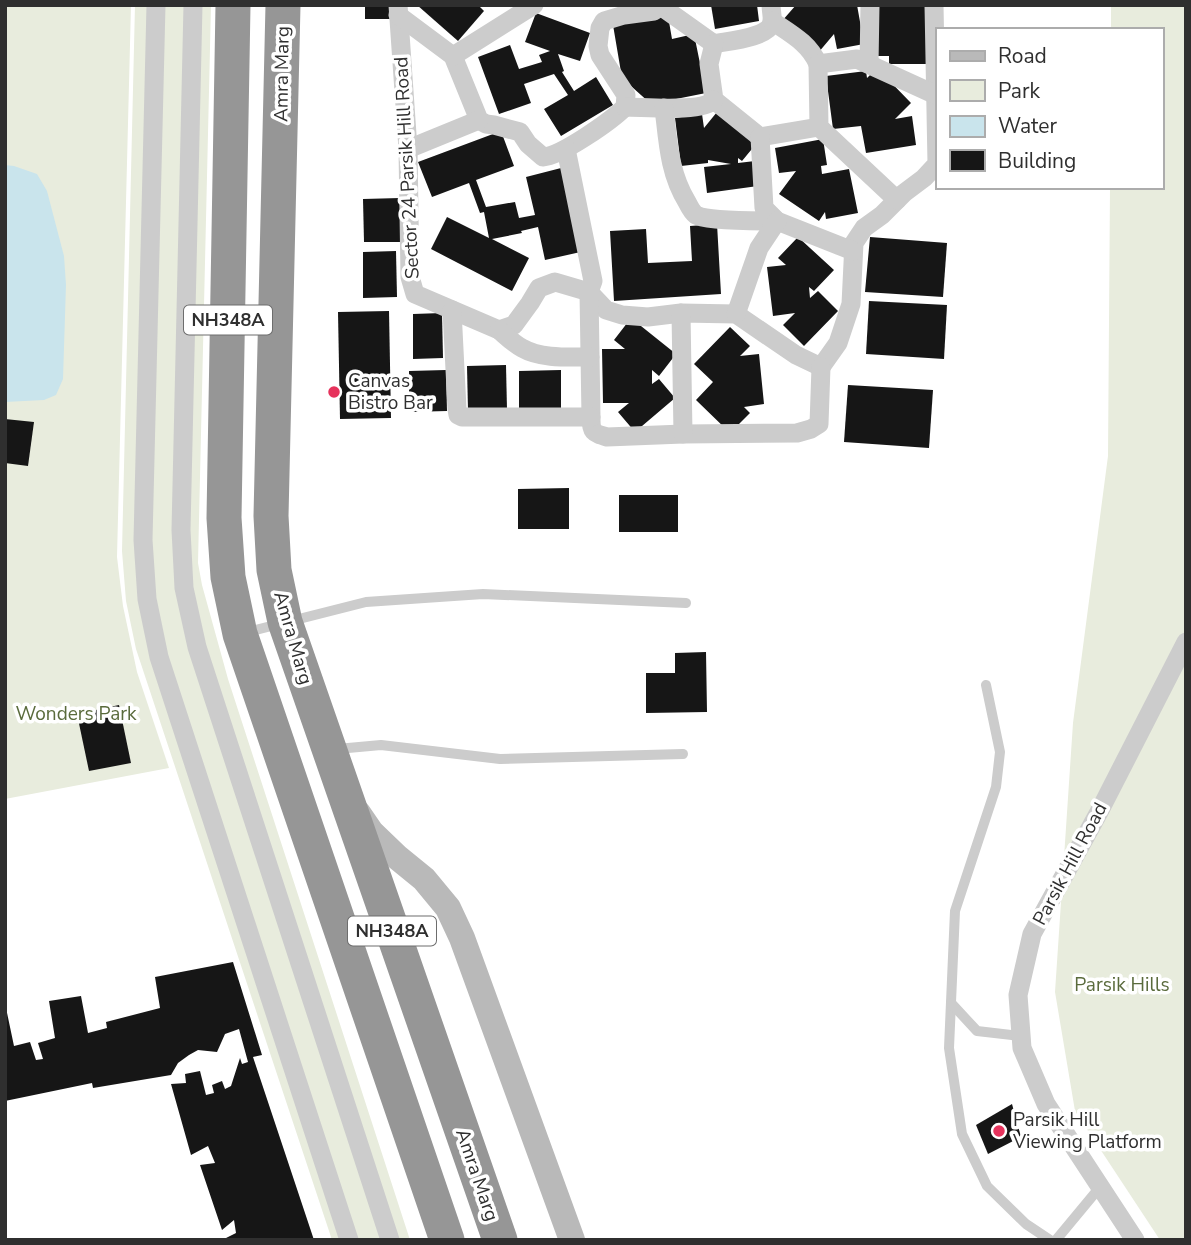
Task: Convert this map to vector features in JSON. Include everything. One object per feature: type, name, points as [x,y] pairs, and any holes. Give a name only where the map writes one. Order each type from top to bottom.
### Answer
[{"type":"highway","name":"NH348A","points":[[233,5],[224,518],[228,577],[240,634],[447,1240]]},
{"type":"highway","name":"Amra Marg","points":[[284,5],[271,516],[274,570],[285,622],[500,1240]]},
{"type":"street","points":[[156,5],[144,526],[147,599],[159,657],[349,1240]]},
{"type":"street","points":[[193,5],[181,530],[184,588],[197,647],[390,1240]]},
{"type":"street","points":[[453,56],[534,5]]},
{"type":"street","points":[[869,64],[870,5]]},
{"type":"street","points":[[818,64],[857,59],[936,95],[934,5]]},
{"type":"street","points":[[398,10],[453,56],[479,120],[520,132],[528,144],[543,157],[550,157],[566,149],[625,107],[626,95],[600,55],[600,28],[604,21],[654,11],[662,6],[714,44],[768,30],[771,13]]},
{"type":"street","name":"Sector 24 Parsik Hill Road","points":[[398,10],[408,149],[410,277],[415,294],[499,330],[522,348],[537,354],[590,357]]},
{"type":"street","points":[[771,13],[813,51],[818,64],[819,127],[897,200]]},
{"type":"street","points":[[714,44],[709,64],[715,100],[760,137],[764,208],[777,221]]},
{"type":"street","points":[[625,107],[664,108],[710,104],[715,100]]},
{"type":"street","points":[[664,108],[670,160],[677,184],[696,215],[777,221],[853,251]]},
{"type":"street","points":[[408,149],[479,120]]},
{"type":"street","points":[[760,137],[819,127]]},
{"type":"street","points":[[566,149],[593,281],[589,292],[591,428],[595,433],[607,437],[797,433],[818,424],[821,367],[838,343],[851,304],[854,243],[864,228],[936,165]]},
{"type":"street","points":[[736,314],[759,248],[777,221]]},
{"type":"street","points":[[499,330],[514,325],[539,288],[555,282],[589,292],[606,310],[622,315],[648,317],[681,313],[736,314],[796,355],[821,367]]},
{"type":"street","points":[[452,310],[458,415],[591,417]]},
{"type":"street","points":[[681,313],[682,434]]},
{"type":"street","name":"Parsik Hill Road","points":[[1135,1240],[1046,1104],[1022,1048],[1018,995],[1032,934],[1099,812],[1186,642]]},
{"type":"street","points":[[343,791],[371,832],[424,879],[448,908],[462,938],[572,1240]]},
{"type":"lane","points":[[240,634],[366,601],[482,594],[686,603]]},
{"type":"lane","points":[[986,685],[1000,752],[996,787],[955,911],[949,1048],[962,1134],[987,1186],[1026,1224],[1050,1240]]},
{"type":"lane","points":[[330,750],[381,745],[500,759],[683,754]]},
{"type":"lane","points":[[951,1003],[977,1031],[1021,1036]]},
{"type":"lane","points":[[1056,1240],[1100,1187]]},
{"type":"green space","name":"Wonders Park","points":[[5,5],[131,5],[117,557],[123,606],[137,672],[169,768],[5,799]]},
{"type":"green space","points":[[135,5],[211,5],[198,563],[228,679],[410,1240],[332,1240],[136,649],[126,601],[122,551]]},
{"type":"green space","name":"Parsik Hills","points":[[1111,5],[1186,5],[1186,1240],[1160,1240],[1075,1111],[1055,992],[1073,723],[1108,456],[1110,189],[1163,189],[1163,28],[1111,28]]},
{"type":"water","points":[[5,165],[37,174],[47,191],[64,256],[66,285],[63,379],[56,395],[44,400],[5,402]]},
{"type":"building","points":[[365,5],[395,5],[395,19],[365,19]]},
{"type":"building","points":[[417,5],[478,5],[484,11],[458,41]]},
{"type":"building","points":[[711,5],[757,5],[759,21],[715,29]]},
{"type":"building","points":[[796,5],[857,5],[864,44],[837,49],[834,34],[818,53],[782,21]]},
{"type":"building","points":[[872,5],[931,5],[931,64],[889,64],[889,56],[871,56]]},
{"type":"building","points":[[536,13],[590,33],[580,61],[558,54],[564,71],[562,72],[574,91],[596,77],[613,105],[561,136],[544,109],[568,95],[554,74],[524,84],[531,103],[499,114],[478,57],[510,45],[519,69],[542,62],[539,55],[550,51],[525,42]]},
{"type":"building","points":[[668,16],[672,39],[694,34],[706,93],[651,104],[622,78],[613,25]]},
{"type":"building","points":[[877,68],[911,103],[895,119],[912,116],[916,145],[866,153],[861,126],[833,129],[826,76],[866,71],[867,78]]},
{"type":"building","points":[[717,112],[756,144],[742,161],[738,158],[738,163],[755,161],[758,186],[707,193],[704,167],[731,164],[708,160],[708,163],[681,166],[675,118],[702,114],[704,128]]},
{"type":"building","points":[[501,131],[514,166],[476,180],[486,207],[515,202],[519,218],[535,215],[526,177],[565,167],[585,251],[545,260],[538,227],[492,239],[529,258],[512,291],[431,249],[447,217],[489,238],[484,212],[480,213],[469,183],[432,197],[418,162]]},
{"type":"building","points":[[823,139],[827,165],[821,166],[822,174],[849,169],[858,213],[826,219],[825,212],[819,221],[779,194],[796,171],[779,173],[775,148]]},
{"type":"building","points":[[400,198],[400,242],[364,242],[363,199]]},
{"type":"building","points":[[717,224],[721,294],[614,301],[610,231],[646,229],[648,263],[692,261],[690,226]]},
{"type":"building","points":[[798,237],[834,270],[814,291],[809,287],[810,298],[818,291],[838,311],[804,346],[783,325],[795,313],[773,316],[767,267],[786,265],[778,258]]},
{"type":"building","points":[[870,237],[947,243],[943,297],[865,292]]},
{"type":"building","points":[[396,251],[397,297],[363,298],[363,252]]},
{"type":"building","points":[[869,301],[947,305],[944,359],[866,354]]},
{"type":"building","points":[[389,311],[391,418],[340,419],[338,312]]},
{"type":"building","points":[[442,313],[443,358],[413,359],[413,314]]},
{"type":"building","points":[[631,318],[676,354],[659,376],[652,370],[652,384],[659,379],[675,398],[635,432],[618,412],[629,403],[603,403],[602,349],[625,349],[614,340]]},
{"type":"building","points":[[730,327],[750,346],[740,356],[759,354],[764,404],[744,407],[750,413],[730,433],[696,400],[713,382],[694,364]]},
{"type":"building","points":[[506,365],[507,410],[468,411],[467,366]]},
{"type":"building","points":[[446,370],[447,411],[409,412],[409,371]]},
{"type":"building","points":[[561,370],[561,412],[519,413],[519,371]]},
{"type":"building","points":[[848,385],[933,390],[929,448],[844,442]]},
{"type":"building","points":[[5,419],[34,422],[28,466],[5,463]]},
{"type":"building","points":[[569,488],[569,529],[518,529],[518,489]]},
{"type":"building","points":[[619,495],[678,495],[678,532],[619,532]]},
{"type":"building","points":[[706,652],[707,712],[646,713],[646,673],[675,673],[675,653]]},
{"type":"building","points":[[119,705],[131,763],[89,771],[77,714]]},
{"type":"building","points":[[233,962],[262,1055],[253,1057],[314,1240],[222,1240],[236,1233],[234,1220],[222,1230],[200,1165],[215,1163],[208,1146],[191,1155],[171,1084],[186,1083],[185,1074],[200,1071],[206,1095],[214,1093],[212,1085],[222,1081],[225,1089],[231,1086],[240,1058],[242,1064],[248,1062],[239,1029],[225,1034],[217,1052],[198,1050],[178,1063],[171,1075],[93,1088],[92,1083],[5,1101],[5,1008],[14,1046],[30,1042],[36,1060],[43,1059],[38,1043],[55,1038],[49,1001],[81,996],[88,1033],[107,1028],[106,1022],[160,1008],[155,977]]},
{"type":"building","name":"Parsik Hill Viewing Platform","points":[[1012,1104],[1021,1137],[988,1154],[976,1125]]},
{"type":"place","name":"Canvas Bistro Bar","points":[[334,392]]},
{"type":"place","name":"Parsik Hill Viewing Platform","points":[[999,1131]]}]
